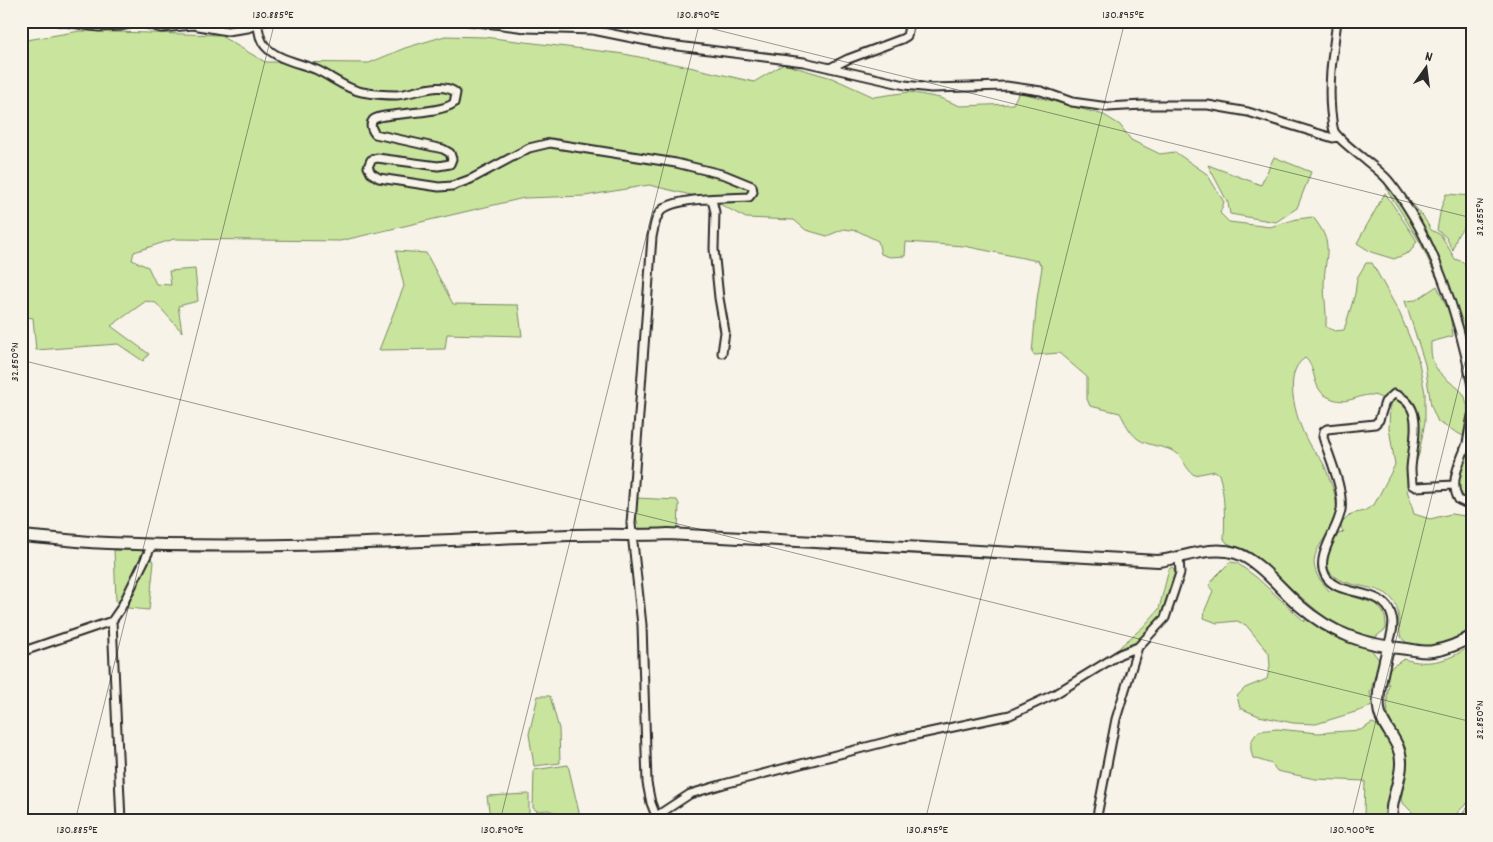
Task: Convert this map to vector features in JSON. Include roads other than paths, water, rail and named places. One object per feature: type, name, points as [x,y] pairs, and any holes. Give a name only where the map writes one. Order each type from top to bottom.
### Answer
[{"type":"street","points":[[58,21],[99,26],[121,26],[139,22],[161,28],[193,25],[227,30],[248,28],[260,22],[260,38],[266,48],[276,55],[318,70],[361,92],[397,95],[443,88],[452,89],[456,93],[454,103],[448,107],[411,114],[378,117],[373,120],[370,126],[375,134],[443,149],[450,154],[452,159],[450,164],[438,166],[377,158],[371,160],[368,167],[379,178],[439,187],[452,186],[471,179],[529,148],[550,143],[676,163],[726,176],[752,186],[753,192],[750,197],[685,201],[667,206],[657,216],[652,236],[632,501],[632,536],[642,625],[647,783],[656,819]]},
{"type":"street","points":[[469,21],[526,28],[592,30],[662,44],[804,62],[904,85],[931,88],[1006,86],[1041,91],[1072,102],[1108,107],[1208,104],[1248,112],[1333,138],[1338,136]]},
{"type":"street","points":[[829,68],[902,39],[907,36],[910,21]]},
{"type":"street","points":[[1336,21],[1330,68],[1330,106],[1333,125],[1338,136],[1373,164],[1386,178],[1408,205],[1422,230],[1436,261],[1453,312],[1468,364],[1472,386]]},
{"type":"street","points":[[712,200],[715,212],[714,249],[725,332],[722,354]]},
{"type":"street","points":[[1392,821],[1393,802],[1401,764],[1399,750],[1381,718],[1378,706],[1392,627],[1392,617],[1388,608],[1375,597],[1333,585],[1324,575],[1323,557],[1339,523],[1342,508],[1339,487],[1323,437],[1324,431],[1375,424],[1379,420],[1385,402],[1394,394],[1403,397],[1415,421],[1416,432],[1411,468],[1412,485],[1416,487],[1454,486]]},
{"type":"street","points":[[1472,416],[1467,443],[1460,459],[1454,486],[1459,500],[1472,506]]},
{"type":"street","points":[[21,536],[152,545],[271,544],[668,534],[1158,561],[1179,558],[1208,550],[1221,550],[1238,553],[1251,560],[1299,606],[1318,621],[1355,639],[1388,647],[1432,652],[1464,641],[1472,636]]},
{"type":"street","points":[[121,821],[112,621],[125,600],[152,545]]},
{"type":"street","points":[[643,821],[656,819],[690,794],[897,739],[1010,715],[1055,694],[1120,654],[1138,647],[1165,618],[1180,573],[1179,558]]},
{"type":"street","points":[[21,652],[112,621]]},
{"type":"street","points":[[1096,821],[1116,719],[1138,647]]}]
